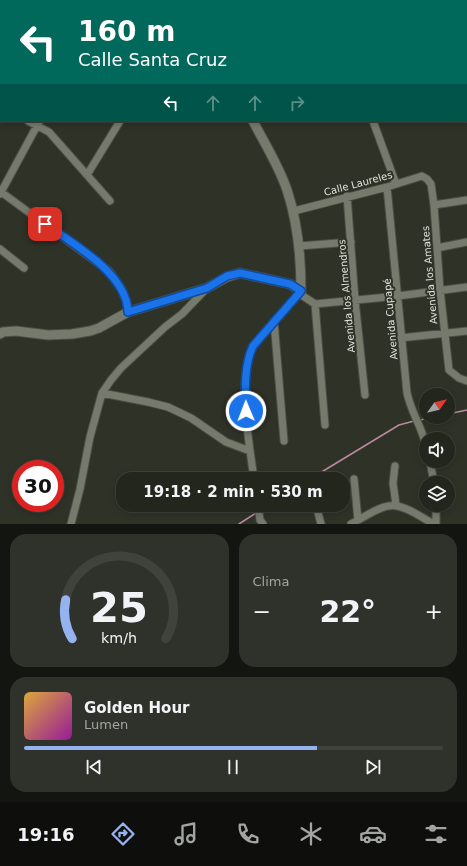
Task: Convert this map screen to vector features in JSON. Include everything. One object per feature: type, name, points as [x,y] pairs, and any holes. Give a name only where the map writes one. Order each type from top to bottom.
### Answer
[{"type":"street","points":[[87,176],[119,122]]},
{"type":"street","points":[[254,122],[277,167],[287,189],[294,211],[299,246],[301,291],[303,296],[315,304],[398,296],[467,287]]},
{"type":"street","points":[[373,122],[396,184]]},
{"type":"street","points":[[110,201],[49,132],[39,123],[1,193],[108,271],[124,293],[128,304],[128,312]]},
{"type":"street","name":"Calle Laureles","points":[[294,211],[347,196],[387,187],[422,176],[427,179]]},
{"type":"street","name":"Avenida los Amates","points":[[427,179],[431,184],[434,205],[440,290],[449,370],[459,378],[467,381]]},
{"type":"street","name":"Avenida Cupapé","points":[[387,187],[406,393],[410,406],[423,432]]},
{"type":"street","name":"Avenida los Almendros","points":[[347,196],[355,300],[365,395]]},
{"type":"street","points":[[434,205],[467,200]]},
{"type":"street","points":[[299,246],[351,242]]},
{"type":"street","points":[[437,248],[467,242]]},
{"type":"street","points":[[0,249],[24,268]]},
{"type":"street","points":[[0,334],[16,331],[48,335],[85,332],[98,328],[128,312],[207,288],[227,276],[240,273],[290,284],[301,291]]},
{"type":"street","points":[[71,524],[90,437],[102,393],[122,368],[165,327],[182,314],[207,288]]},
{"type":"street","points":[[253,472],[245,397],[250,352],[253,346],[301,291]]},
{"type":"street","points":[[315,304],[325,425]]},
{"type":"street","points":[[274,321],[284,442]]},
{"type":"street","points":[[400,338],[467,331]]},
{"type":"street","points":[[102,393],[168,407],[191,418],[226,442],[250,451]]},
{"type":"street","points":[[395,466],[393,483],[396,505]]},
{"type":"street","points":[[354,479],[358,520]]},
{"type":"street","points":[[351,524],[373,512],[396,505],[408,509],[435,524],[436,512]]},
{"type":"street","points":[[259,512],[260,520],[263,524]]},
{"type":"street","points":[[318,512],[321,524]]},
{"type":"waterway","points":[[455,413],[467,410]]},
{"type":"waterway","points":[[322,472],[399,425],[414,421]]},
{"type":"waterway","points":[[239,524],[256,513]]},
{"type":"route","points":[[45,224],[108,271],[124,293],[128,304],[128,312],[207,288],[227,276],[240,273],[290,284],[301,291],[253,346],[250,352],[245,397],[246,411]]}]
